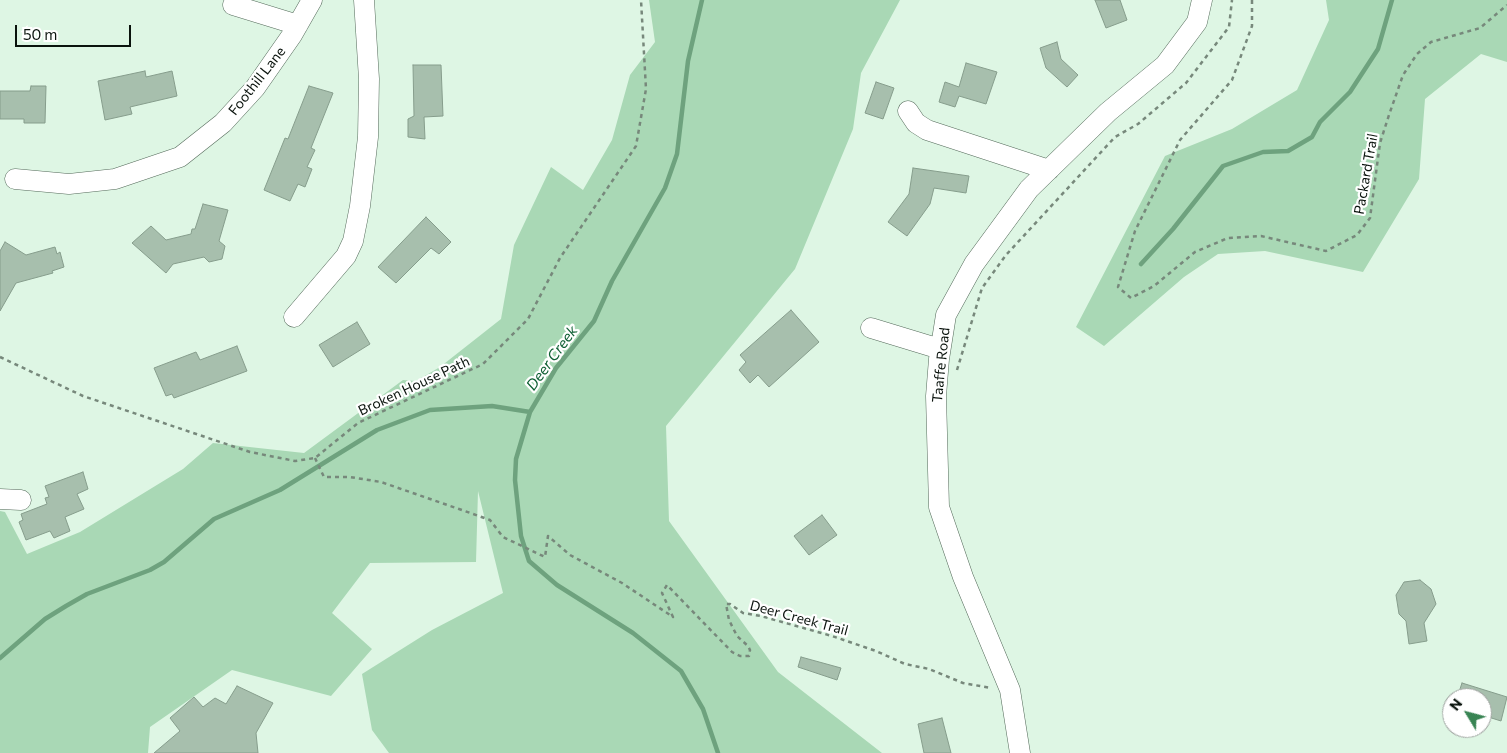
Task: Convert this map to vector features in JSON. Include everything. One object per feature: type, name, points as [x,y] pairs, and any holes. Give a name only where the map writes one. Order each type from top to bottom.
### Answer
[{"type":"street","name":"Foothill Lane","points":[[15,179],[69,184],[115,179],[180,157],[224,123],[255,88],[298,25],[312,0]]},
{"type":"street","points":[[294,317],[346,256],[353,240],[360,206],[368,136],[369,80],[364,0]]},
{"type":"street","name":"Taaffe Road","points":[[1020,753],[1010,690],[963,577],[939,507],[936,406],[940,349],[946,315],[974,264],[1029,189],[1108,112],[1165,65],[1197,22],[1202,0]]},
{"type":"street","points":[[234,5],[298,25]]},
{"type":"street","points":[[908,111],[916,123],[927,130],[1049,170]]},
{"type":"street","points":[[871,328],[940,349]]},
{"type":"street","points":[[0,499],[21,500]]},
{"type":"path","name":"Broken House Path","points":[[315,458],[358,423],[483,364],[528,319],[560,258],[636,146],[646,89],[641,0]]},
{"type":"path","points":[[956,372],[982,288],[1006,255],[1115,136],[1138,124],[1186,83],[1229,27],[1232,0]]},
{"type":"path","name":"Packard Trail","points":[[1252,0],[1252,26],[1232,80],[1180,140],[1135,231],[1118,287],[1131,298],[1154,286],[1195,252],[1228,238],[1261,236],[1326,251],[1358,235],[1370,218],[1380,143],[1403,75],[1417,54],[1431,42],[1480,28],[1507,5]]},
{"type":"path","points":[[0,357],[84,396],[250,452],[295,460],[315,458]]},
{"type":"path","name":"Deer Creek Trail","points":[[315,458],[324,477],[350,477],[381,482],[490,520],[503,537],[534,550],[545,557],[548,536],[570,555],[622,583],[673,617],[662,593],[667,585],[732,652],[740,656],[749,656],[750,650],[737,636],[726,604],[730,604],[743,613],[761,616],[832,636],[876,651],[905,664],[929,669],[964,683],[1010,690]]},
{"type":"green space","points":[[649,0],[900,0],[861,73],[853,129],[795,269],[666,426],[669,521],[778,672],[882,753],[389,753],[372,730],[362,674],[432,630],[503,593],[478,491],[476,562],[370,563],[332,613],[372,649],[331,696],[232,670],[150,727],[148,753],[0,753],[0,511],[5,512],[27,554],[80,532],[183,469],[213,443],[304,453],[403,380],[416,381],[440,367],[501,319],[514,245],[551,167],[583,190],[612,140],[630,75],[655,42]]},
{"type":"green space","points":[[1326,0],[1507,0],[1507,62],[1481,54],[1425,99],[1419,179],[1363,272],[1265,251],[1218,254],[1184,277],[1104,346],[1076,327],[1165,156],[1232,129],[1297,90],[1329,20]]},
{"type":"building","points":[[1095,0],[1120,0],[1127,20],[1106,28]]},
{"type":"building","points":[[1057,42],[1061,59],[1078,75],[1067,87],[1046,68],[1040,48]]},
{"type":"building","points":[[966,63],[997,72],[986,104],[959,96],[955,107],[939,102],[945,82],[959,87]]},
{"type":"building","points":[[413,65],[441,65],[443,116],[424,117],[425,139],[408,137],[408,119],[414,116]]},
{"type":"building","points":[[145,71],[146,77],[172,71],[177,96],[130,107],[132,114],[105,120],[98,81]]},
{"type":"building","points":[[876,82],[894,88],[883,119],[865,113]]},
{"type":"building","points":[[31,86],[46,86],[45,123],[24,123],[24,119],[0,119],[0,91],[30,91]]},
{"type":"building","points":[[309,86],[333,93],[311,148],[315,150],[307,167],[312,169],[305,187],[298,184],[290,201],[264,190],[285,138],[288,139]]},
{"type":"building","points":[[913,168],[969,176],[966,193],[934,188],[930,204],[907,236],[888,222],[909,194]]},
{"type":"building","points":[[203,204],[228,210],[219,241],[225,246],[222,259],[209,262],[204,257],[173,264],[166,273],[132,243],[151,226],[166,240],[191,234],[192,229],[195,229]]},
{"type":"building","points":[[426,217],[451,242],[439,254],[431,248],[396,283],[378,267]]},
{"type":"building","points":[[5,242],[26,255],[55,247],[57,254],[60,252],[64,267],[52,271],[53,273],[16,283],[0,311],[0,251]]},
{"type":"building","points":[[791,310],[819,342],[769,387],[758,375],[750,383],[739,370],[746,362],[740,355]]},
{"type":"building","points":[[357,322],[370,344],[333,367],[319,345]]},
{"type":"building","points":[[237,346],[247,371],[174,398],[172,394],[166,396],[154,368],[196,352],[200,360]]},
{"type":"building","points":[[83,472],[88,489],[77,494],[84,509],[65,517],[70,531],[54,538],[50,531],[26,540],[19,522],[23,520],[21,514],[47,504],[45,498],[49,497],[45,486]]},
{"type":"building","points":[[822,515],[837,535],[809,555],[794,536]]},
{"type":"building","points":[[1420,580],[1431,589],[1436,604],[1424,623],[1427,641],[1409,644],[1406,621],[1399,614],[1396,595],[1404,582]]},
{"type":"building","points":[[801,657],[841,668],[837,680],[798,667]]},
{"type":"building","points":[[1462,683],[1478,688],[1460,688]]},
{"type":"building","points":[[237,686],[273,703],[256,733],[258,753],[154,753],[180,731],[170,718],[194,697],[203,707],[215,698],[226,704]]},
{"type":"building","points":[[1492,692],[1507,697],[1501,721],[1492,718]]},
{"type":"building","points":[[942,718],[951,753],[924,753],[918,724]]},
{"type":"waterway","name":"Deer Creek","points":[[702,0],[688,61],[677,154],[665,188],[612,281],[594,321],[556,368],[530,412],[516,459],[515,480],[521,536],[529,561],[557,585],[633,633],[681,671],[703,709],[718,753]]},
{"type":"waterway","points":[[1141,264],[1173,229],[1223,166],[1263,152],[1288,151],[1312,137],[1320,122],[1350,92],[1378,49],[1392,0]]},
{"type":"waterway","points":[[0,658],[45,619],[66,606],[87,594],[150,570],[164,562],[214,519],[280,490],[377,430],[430,410],[492,406],[530,412]]}]
